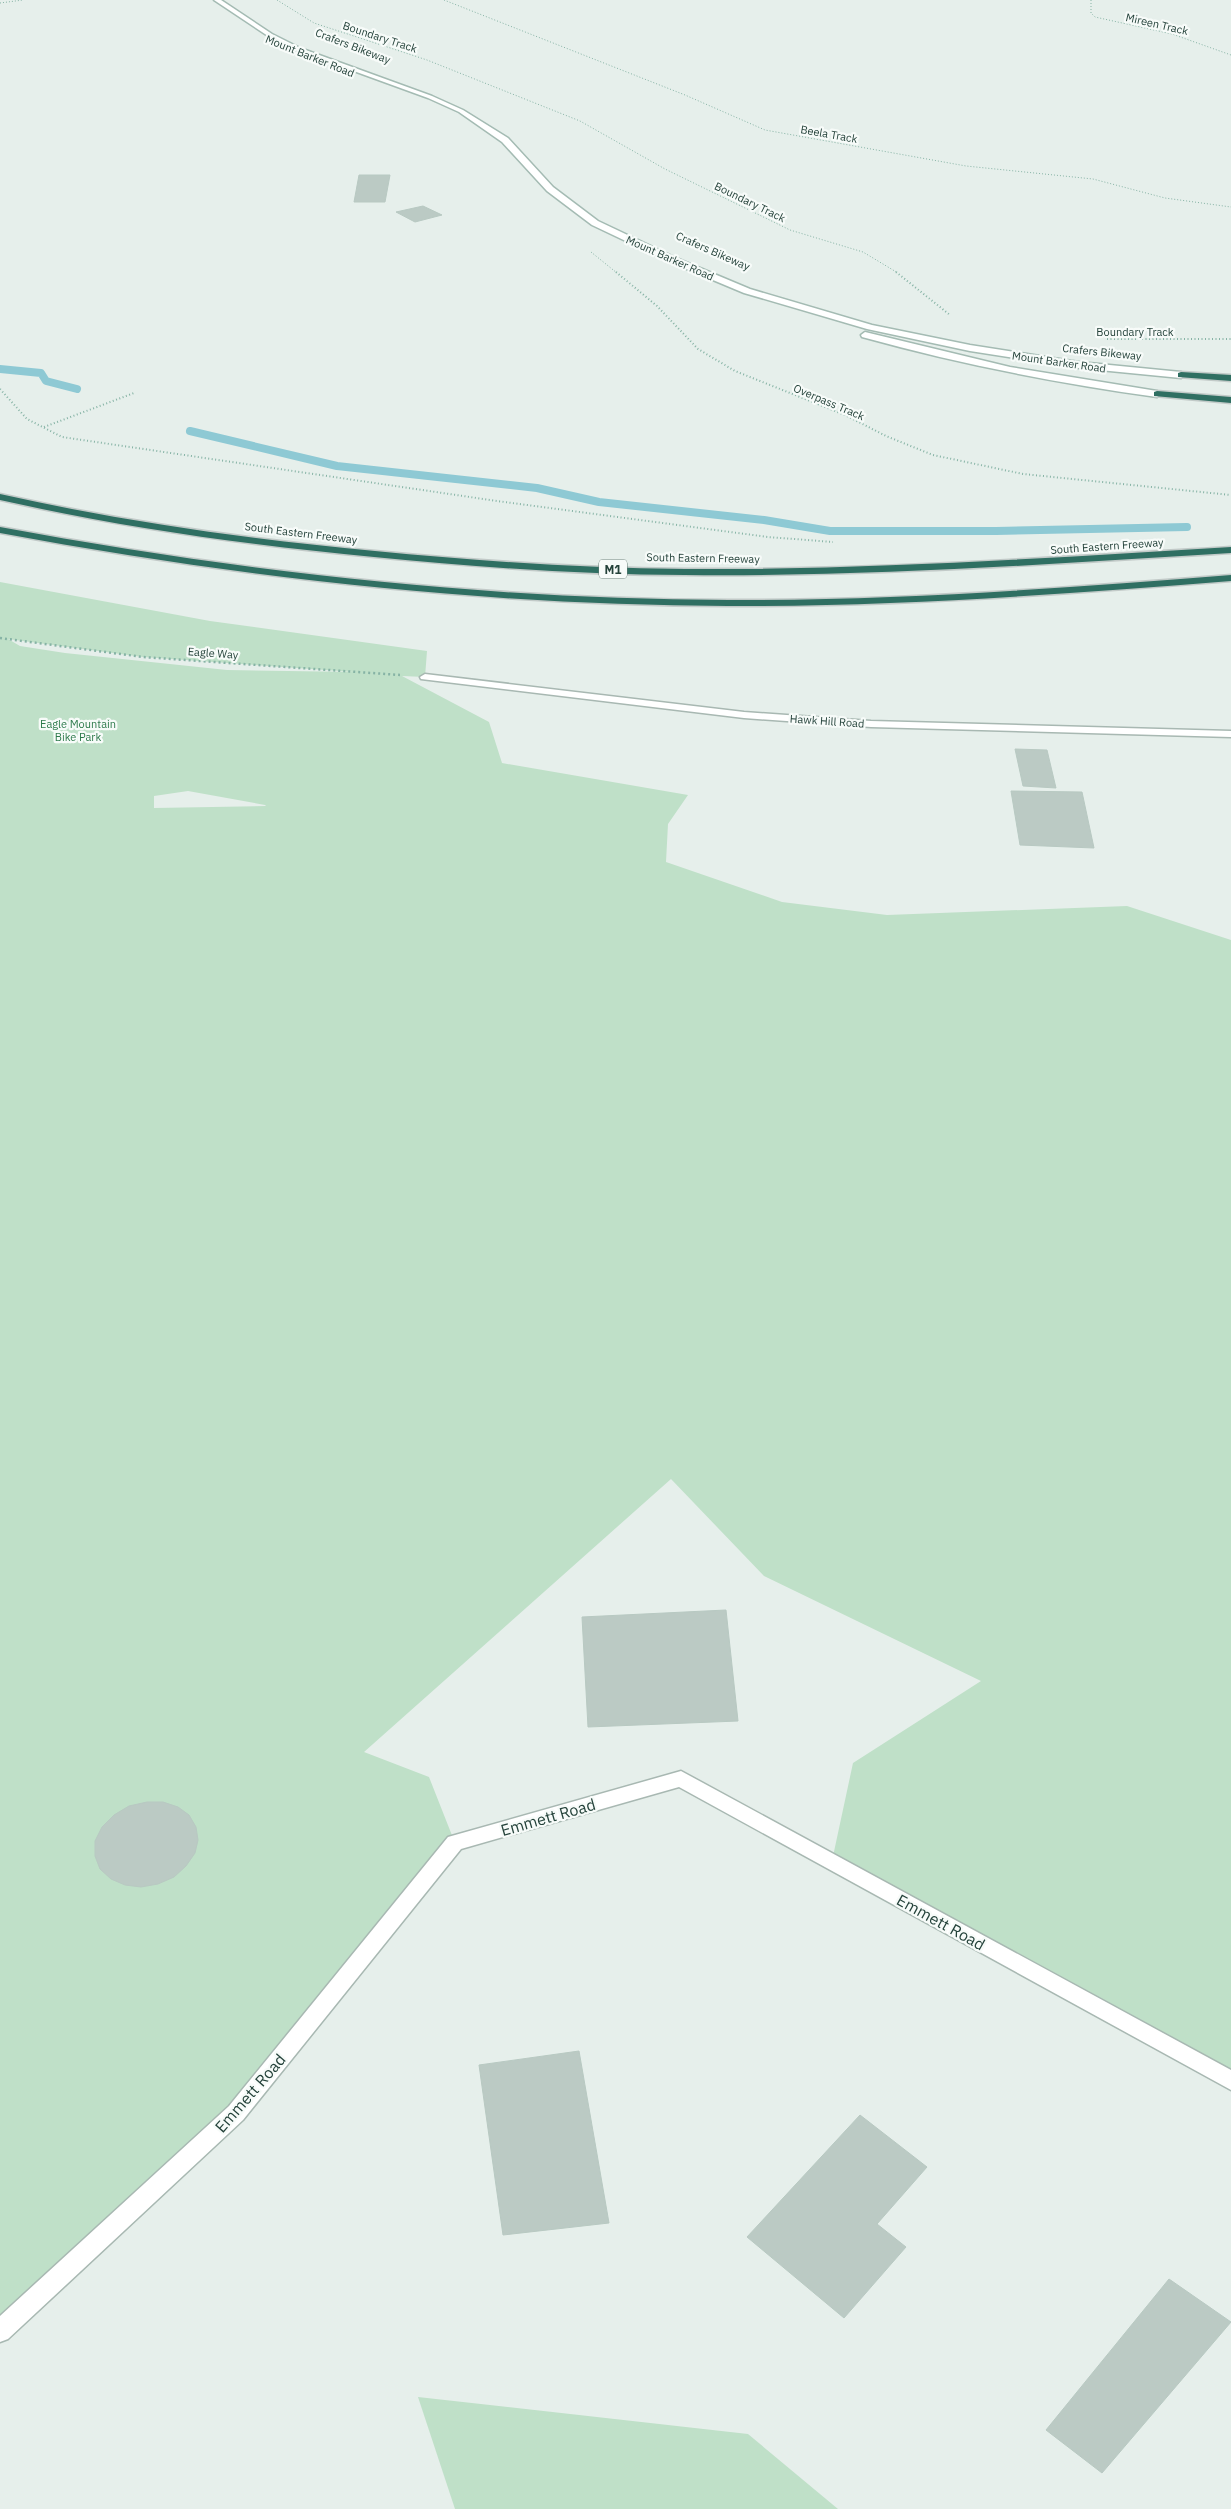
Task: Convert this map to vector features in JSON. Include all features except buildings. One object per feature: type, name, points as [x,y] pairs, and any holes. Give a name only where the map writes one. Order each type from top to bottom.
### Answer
[{"type":"highway","points":[[1181,375],[1231,378]]},
{"type":"highway","points":[[1157,394],[1231,400]]},
{"type":"highway","name":"South Eastern Freeway","points":[[0,496],[139,524],[275,544],[423,559],[573,568],[731,572],[886,570],[1038,563],[1231,550]]},
{"type":"highway","points":[[0,530],[86,548],[225,569],[375,586],[528,598],[684,603],[836,602],[1017,594],[1231,578]]},
{"type":"main road","name":"Mount Barker Road","points":[[206,0],[260,36],[290,50],[457,115],[499,145],[548,199]]},
{"type":"main road","name":"Mount Barker Road","points":[[217,0],[270,35],[298,49],[430,97],[461,111],[505,140],[550,189],[595,223],[673,260],[747,291],[870,327],[970,348],[1079,365],[1181,375]]},
{"type":"main road","name":"Mount Barker Road","points":[[575,220],[599,234],[677,269],[787,312],[915,350],[1005,370],[1157,394]]},
{"type":"main road","name":"Hawk Hill Road","points":[[425,677],[744,714],[872,724],[1231,734]]},
{"type":"main road","name":"Emmett Road","points":[[0,2331],[236,2113],[455,1843],[681,1779],[1231,2081]]},
{"type":"path","points":[[0,3],[23,0]]},
{"type":"path","name":"Boundary Track","points":[[277,0],[314,23],[427,60],[580,121],[665,169],[790,230],[863,252],[907,279],[948,315],[958,317]]},
{"type":"path","name":"Beela Track","points":[[444,0],[686,95],[765,130],[822,142],[966,166],[1093,179],[1165,198],[1231,206]]},
{"type":"path","name":"Mireen Track","points":[[1091,0],[1091,13],[1095,17],[1172,34],[1231,56]]},
{"type":"path","name":"Overpass Track","points":[[585,247],[657,306],[698,349],[735,371],[845,415],[886,436],[933,455],[1023,474],[1231,495]]},
{"type":"path","name":"Boundary Track","points":[[1104,340],[1231,339]]},
{"type":"path","points":[[0,389],[27,419],[62,437],[167,451],[252,466],[768,537],[836,542]]},
{"type":"path","points":[[44,427],[134,393]]},
{"type":"path","name":"Eagle Way","points":[[0,639],[143,657],[425,677]]},
{"type":"green space","name":"Eagle Mountain Bike Park","points":[[0,582],[210,621],[427,651],[425,677],[402,676],[489,722],[502,763],[688,795],[668,824],[666,862],[782,902],[887,915],[1127,906],[1231,940],[1231,2081],[832,1861],[853,1763],[981,1681],[764,1576],[671,1479],[364,1752],[429,1777],[455,1843],[236,2113],[0,2331]],"holes":[[[8,639],[143,657],[354,672],[227,670],[65,653],[20,646]],[[188,791],[265,805],[266,806],[154,808],[154,796]]]},
{"type":"green space","points":[[418,2397],[748,2434],[838,2509],[455,2509]]},
{"type":"waterway","points":[[0,369],[41,373],[46,381],[77,389]]},
{"type":"waterway","points":[[190,431],[337,466],[537,488],[599,502],[764,520],[830,531],[996,531],[1187,527]]}]
